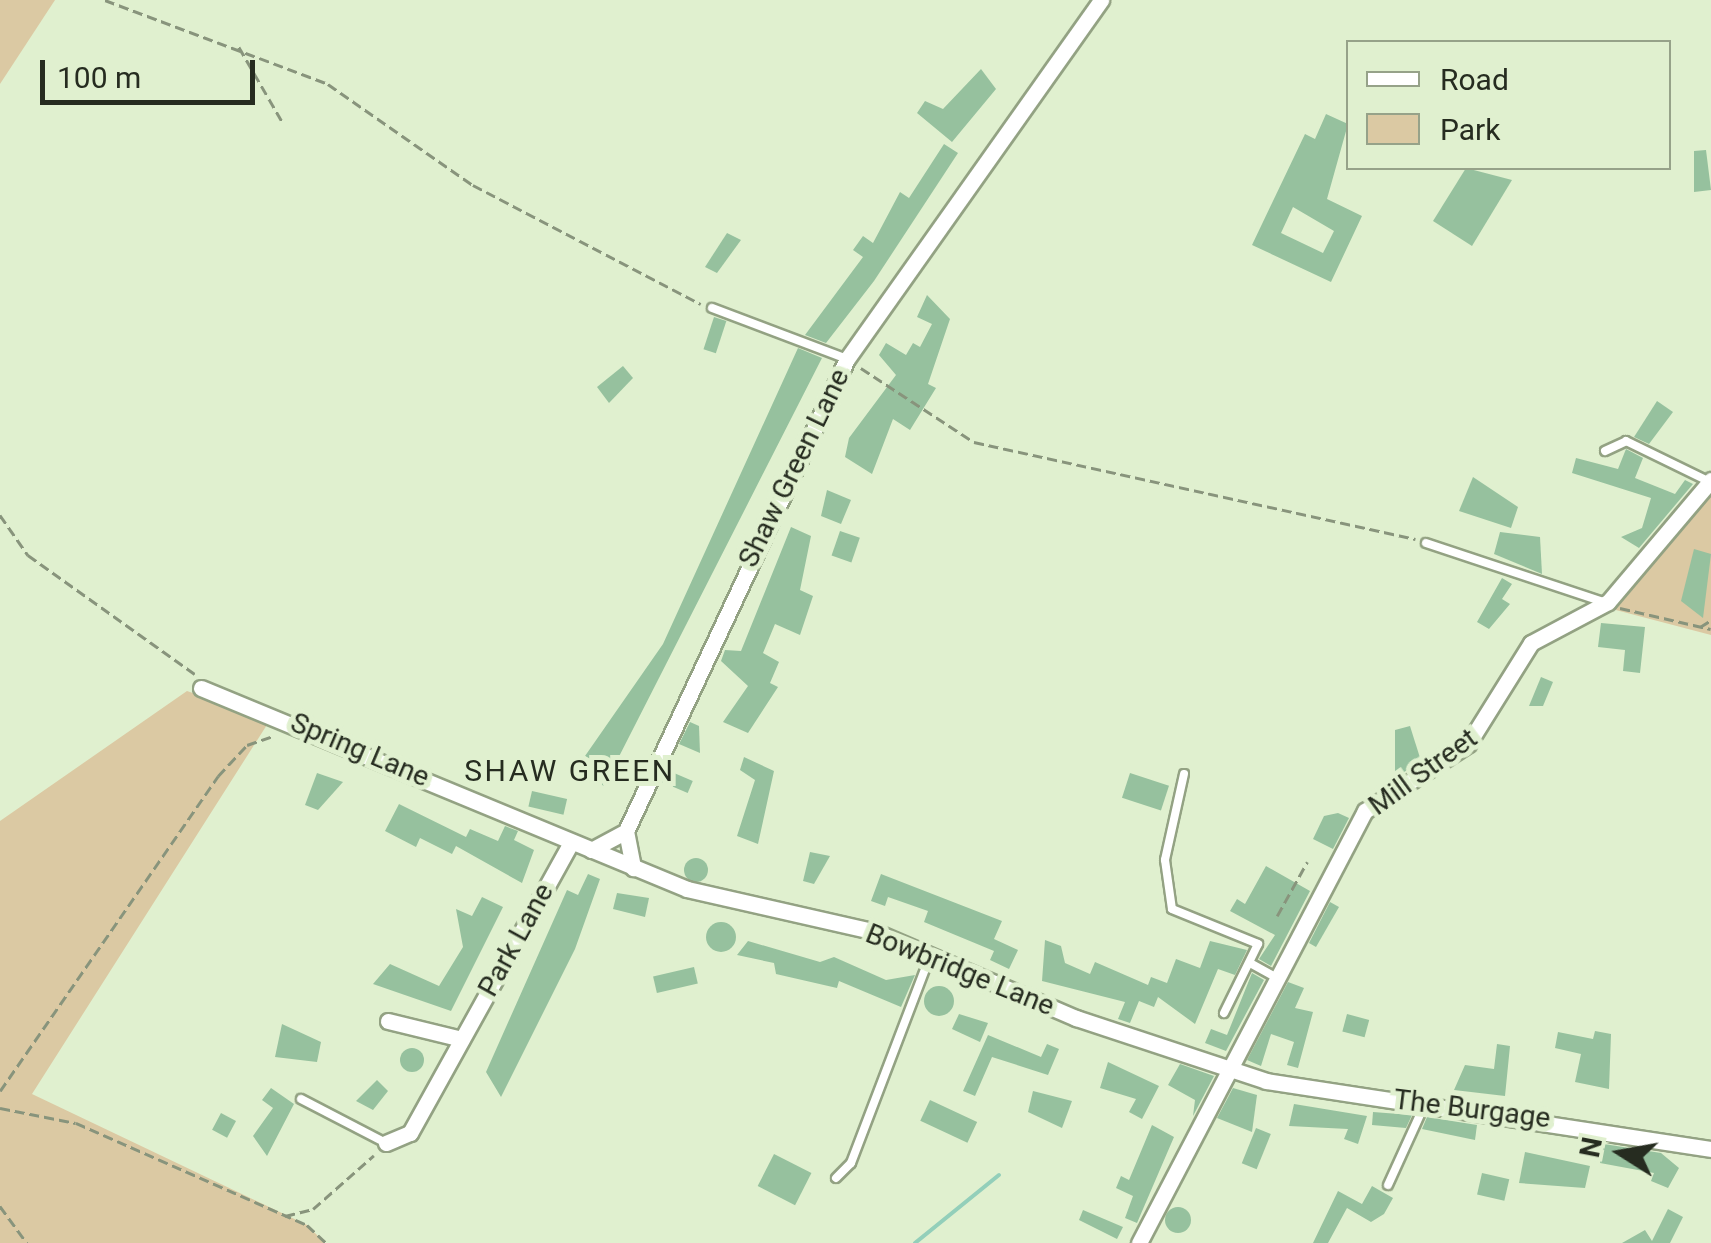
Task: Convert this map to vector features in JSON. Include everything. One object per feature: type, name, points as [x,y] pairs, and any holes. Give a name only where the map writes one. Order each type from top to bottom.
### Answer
[{"type":"street","name":"Shaw Green Lane","points":[[626,831],[847,359],[1102,0]]},
{"type":"street","name":"Mill Street","points":[[1138,1243],[1234,1070],[1276,977],[1365,811],[1468,744],[1538,636],[1607,603],[1710,481]]},
{"type":"street","name":"Spring Lane","points":[[201,688],[286,719],[571,842]]},
{"type":"street","points":[[590,850],[626,831],[633,868]]},
{"type":"street","name":"Bowbridge Lane","points":[[571,842],[633,868],[876,932],[1234,1070]]},
{"type":"street","name":"Park Lane","points":[[386,1143],[410,1133],[571,842]]},
{"type":"street","points":[[388,1022],[462,1039]]},
{"type":"street","name":"The Burgage","points":[[1234,1070],[1711,1150]]},
{"type":"lane","points":[[712,308],[847,359]]},
{"type":"lane","points":[[1606,451],[1626,440],[1710,481]]},
{"type":"lane","points":[[1426,542],[1607,603]]},
{"type":"lane","points":[[1184,774],[1165,860],[1172,909],[1258,944],[1224,1014]]},
{"type":"lane","points":[[836,1178],[851,1162],[930,956]]},
{"type":"lane","points":[[1250,963],[1276,977]]},
{"type":"lane","points":[[301,1099],[386,1143]]},
{"type":"lane","points":[[1388,1185],[1426,1102]]},
{"type":"path","points":[[106,0],[238,46],[268,63],[328,84],[473,185],[712,308]]},
{"type":"path","points":[[238,46],[283,123]]},
{"type":"path","points":[[847,359],[974,442],[1310,510],[1426,542]]},
{"type":"path","points":[[0,516],[28,555],[177,655],[201,688]]},
{"type":"path","points":[[1607,603],[1711,630]]},
{"type":"path","points":[[1700,627],[1711,620]]},
{"type":"path","points":[[0,1091],[218,776],[286,719]]},
{"type":"path","points":[[1277,916],[1307,862]]},
{"type":"path","points":[[0,1108],[76,1123],[278,1216],[326,1243]]},
{"type":"path","points":[[278,1216],[313,1209],[386,1143]]},
{"type":"path","points":[[0,1206],[27,1243]]},
{"type":"green space","points":[[0,0],[55,0],[0,84]]},
{"type":"green space","points":[[1711,492],[1711,635],[1612,609]]},
{"type":"green space","points":[[187,691],[270,720],[32,1094],[307,1225],[325,1243],[0,1243],[0,821]]},
{"type":"building","points":[[981,69],[996,89],[952,142],[917,113],[925,101],[943,109]]},
{"type":"building","points":[[1326,114],[1346,123],[1327,199],[1362,216],[1331,282],[1252,245],[1305,134],[1315,139]],"holes":[[[1293,207],[1334,231],[1323,253],[1281,233]]]},
{"type":"building","points":[[944,144],[958,153],[874,281],[826,343],[805,335],[863,257],[853,250],[863,236],[873,243],[900,192],[909,198]]},
{"type":"building","points":[[1706,150],[1711,190],[1694,192],[1694,151]]},
{"type":"building","points":[[1465,170],[1512,180],[1472,246],[1433,221]]},
{"type":"building","points":[[727,233],[741,240],[717,273],[705,267]]},
{"type":"building","points":[[927,295],[950,319],[928,384],[936,388],[910,430],[893,419],[872,474],[845,457],[849,438],[896,375],[879,355],[886,343],[906,355],[913,343],[920,347],[932,324],[917,317]]},
{"type":"building","points":[[714,317],[726,321],[716,353],[703,349]]},
{"type":"building","points":[[798,348],[822,358],[604,786],[586,776],[594,761],[585,756],[663,644]]},
{"type":"building","points":[[623,366],[633,378],[609,403],[597,387]]},
{"type":"building","points":[[1657,401],[1673,412],[1649,444],[1634,437]]},
{"type":"building","points":[[1626,449],[1643,458],[1635,478],[1675,494],[1685,480],[1693,484],[1639,548],[1621,537],[1642,528],[1651,498],[1572,473],[1576,458],[1618,469]]},
{"type":"building","points":[[1473,477],[1518,507],[1511,528],[1459,511]]},
{"type":"building","points":[[827,490],[851,500],[841,524],[821,516]]},
{"type":"building","points":[[791,527],[811,536],[800,590],[813,596],[800,635],[775,624],[763,653],[779,662],[770,683],[778,687],[748,733],[723,722],[748,686],[721,661],[725,650],[741,651]]},
{"type":"building","points":[[840,531],[860,538],[851,562],[832,556]]},
{"type":"building","points":[[1500,532],[1540,537],[1542,574],[1494,554]]},
{"type":"building","points":[[1694,549],[1711,554],[1703,618],[1681,601]]},
{"type":"building","points":[[1502,578],[1512,584],[1502,599],[1510,604],[1489,629],[1477,622]]},
{"type":"building","points":[[1601,623],[1645,627],[1640,673],[1623,671],[1625,650],[1598,647]]},
{"type":"building","points":[[1541,677],[1553,682],[1543,706],[1529,706]]},
{"type":"building","points":[[690,722],[699,726],[700,753],[679,744]]},
{"type":"building","points":[[1410,726],[1421,761],[1395,778],[1395,730]]},
{"type":"building","points":[[744,757],[774,771],[758,844],[737,836],[755,780],[740,770]]},
{"type":"building","points":[[667,770],[693,781],[688,793],[662,782]]},
{"type":"building","points":[[317,773],[343,782],[318,810],[305,805]]},
{"type":"building","points":[[1130,773],[1169,786],[1161,810],[1122,798]]},
{"type":"building","points":[[532,791],[567,799],[563,815],[528,807]]},
{"type":"building","points":[[399,804],[466,837],[470,829],[498,841],[505,826],[518,831],[514,840],[534,850],[522,883],[456,846],[452,854],[420,838],[416,847],[385,831]]},
{"type":"building","points":[[1338,813],[1349,818],[1333,849],[1313,839],[1324,816]]},
{"type":"building","points":[[810,852],[830,856],[814,884],[803,881]]},
{"type":"building","points":[[696,858],[705,861],[705,879],[696,882],[687,879],[684,870],[687,861]]},
{"type":"building","points":[[1266,866],[1310,891],[1271,966],[1259,959],[1275,935],[1230,911],[1237,899],[1245,904]]},
{"type":"building","points":[[588,874],[600,879],[575,949],[501,1097],[486,1072],[567,890],[578,895]]},
{"type":"building","points":[[881,874],[1002,921],[994,939],[1018,950],[1009,969],[990,960],[994,951],[924,922],[928,911],[888,897],[885,906],[871,901]]},
{"type":"building","points":[[617,893],[649,898],[645,917],[613,909]]},
{"type":"building","points":[[482,897],[503,907],[451,1011],[373,984],[390,964],[439,986],[463,947],[456,909],[472,916]]},
{"type":"building","points":[[1330,902],[1339,907],[1316,947],[1309,943]]},
{"type":"building","points":[[721,922],[732,926],[736,937],[732,948],[721,952],[710,948],[706,937],[710,926]]},
{"type":"building","points":[[1045,940],[1061,946],[1065,963],[1090,974],[1095,962],[1148,985],[1151,977],[1167,983],[1176,959],[1200,968],[1210,941],[1247,950],[1235,975],[1218,969],[1195,1024],[1158,997],[1154,1007],[1139,1001],[1130,1023],[1118,1019],[1125,1002],[1042,981]]},
{"type":"building","points":[[748,941],[820,962],[834,957],[886,980],[915,975],[901,1007],[839,981],[837,988],[776,974],[774,963],[737,955]]},
{"type":"building","points":[[694,967],[698,984],[657,993],[653,976]]},
{"type":"building","points":[[1252,973],[1264,980],[1226,1051],[1205,1043],[1211,1029],[1227,1035]]},
{"type":"building","points":[[1288,982],[1304,988],[1295,1008],[1313,1012],[1298,1068],[1287,1065],[1294,1042],[1271,1034],[1261,1066],[1247,1060]]},
{"type":"building","points":[[939,986],[950,990],[954,1001],[950,1012],[939,1016],[928,1012],[924,1001],[928,990]]},
{"type":"building","points":[[959,1014],[988,1023],[980,1042],[952,1029]]},
{"type":"building","points":[[1347,1014],[1369,1020],[1365,1037],[1342,1031]]},
{"type":"building","points":[[282,1024],[321,1042],[317,1062],[275,1057]]},
{"type":"building","points":[[1595,1031],[1611,1034],[1609,1089],[1575,1082],[1581,1054],[1555,1048],[1558,1032],[1593,1039]]},
{"type":"building","points":[[988,1035],[1041,1057],[1047,1044],[1059,1049],[1048,1075],[992,1057],[975,1096],[963,1091]]},
{"type":"building","points":[[1497,1044],[1510,1046],[1505,1096],[1454,1090],[1465,1065],[1494,1069]]},
{"type":"building","points":[[412,1048],[421,1051],[421,1069],[412,1072],[403,1069],[400,1060],[403,1051]]},
{"type":"building","points":[[1108,1062],[1159,1086],[1142,1119],[1129,1112],[1136,1099],[1100,1088]]},
{"type":"building","points":[[1180,1064],[1214,1076],[1193,1116],[1195,1100],[1168,1085]]},
{"type":"building","points":[[377,1080],[388,1091],[373,1110],[356,1101]]},
{"type":"building","points":[[271,1088],[294,1104],[267,1156],[253,1136],[273,1108],[262,1100]]},
{"type":"building","points":[[1233,1088],[1257,1095],[1252,1132],[1217,1118]]},
{"type":"building","points":[[1033,1091],[1072,1101],[1062,1128],[1028,1112]]},
{"type":"building","points":[[930,1100],[977,1122],[967,1143],[920,1121]]},
{"type":"building","points":[[1294,1104],[1367,1116],[1358,1144],[1344,1139],[1348,1129],[1289,1126]]},
{"type":"building","points":[[1373,1112],[1412,1115],[1406,1128],[1372,1125]]},
{"type":"building","points":[[221,1113],[236,1121],[227,1138],[212,1130]]},
{"type":"building","points":[[1427,1117],[1477,1125],[1475,1140],[1422,1129]]},
{"type":"building","points":[[1152,1125],[1174,1137],[1137,1223],[1125,1218],[1133,1196],[1116,1188],[1121,1176],[1129,1180]]},
{"type":"building","points":[[1256,1128],[1271,1134],[1257,1169],[1242,1163]]},
{"type":"building","points":[[1604,1144],[1661,1153],[1679,1168],[1668,1188],[1651,1181],[1654,1173],[1600,1163]]},
{"type":"building","points":[[1525,1152],[1590,1166],[1585,1188],[1519,1183]]},
{"type":"building","points":[[774,1154],[811,1173],[795,1205],[758,1186]]},
{"type":"building","points":[[1482,1173],[1509,1179],[1504,1201],[1477,1194]]},
{"type":"building","points":[[1372,1186],[1393,1198],[1384,1214],[1371,1222],[1347,1208],[1328,1243],[1313,1243],[1338,1191],[1362,1204]]},
{"type":"building","points":[[1178,1207],[1187,1211],[1191,1220],[1187,1229],[1178,1233],[1169,1229],[1165,1220],[1169,1211]]},
{"type":"building","points":[[1668,1209],[1683,1217],[1670,1243],[1622,1243],[1645,1230],[1652,1241]]},
{"type":"building","points":[[1083,1210],[1123,1227],[1117,1239],[1079,1220]]},
{"type":"waterway","points":[[915,1243],[999,1175]]},
{"type":"district","name":"SHAW GREEN","points":[[570,771]]}]
